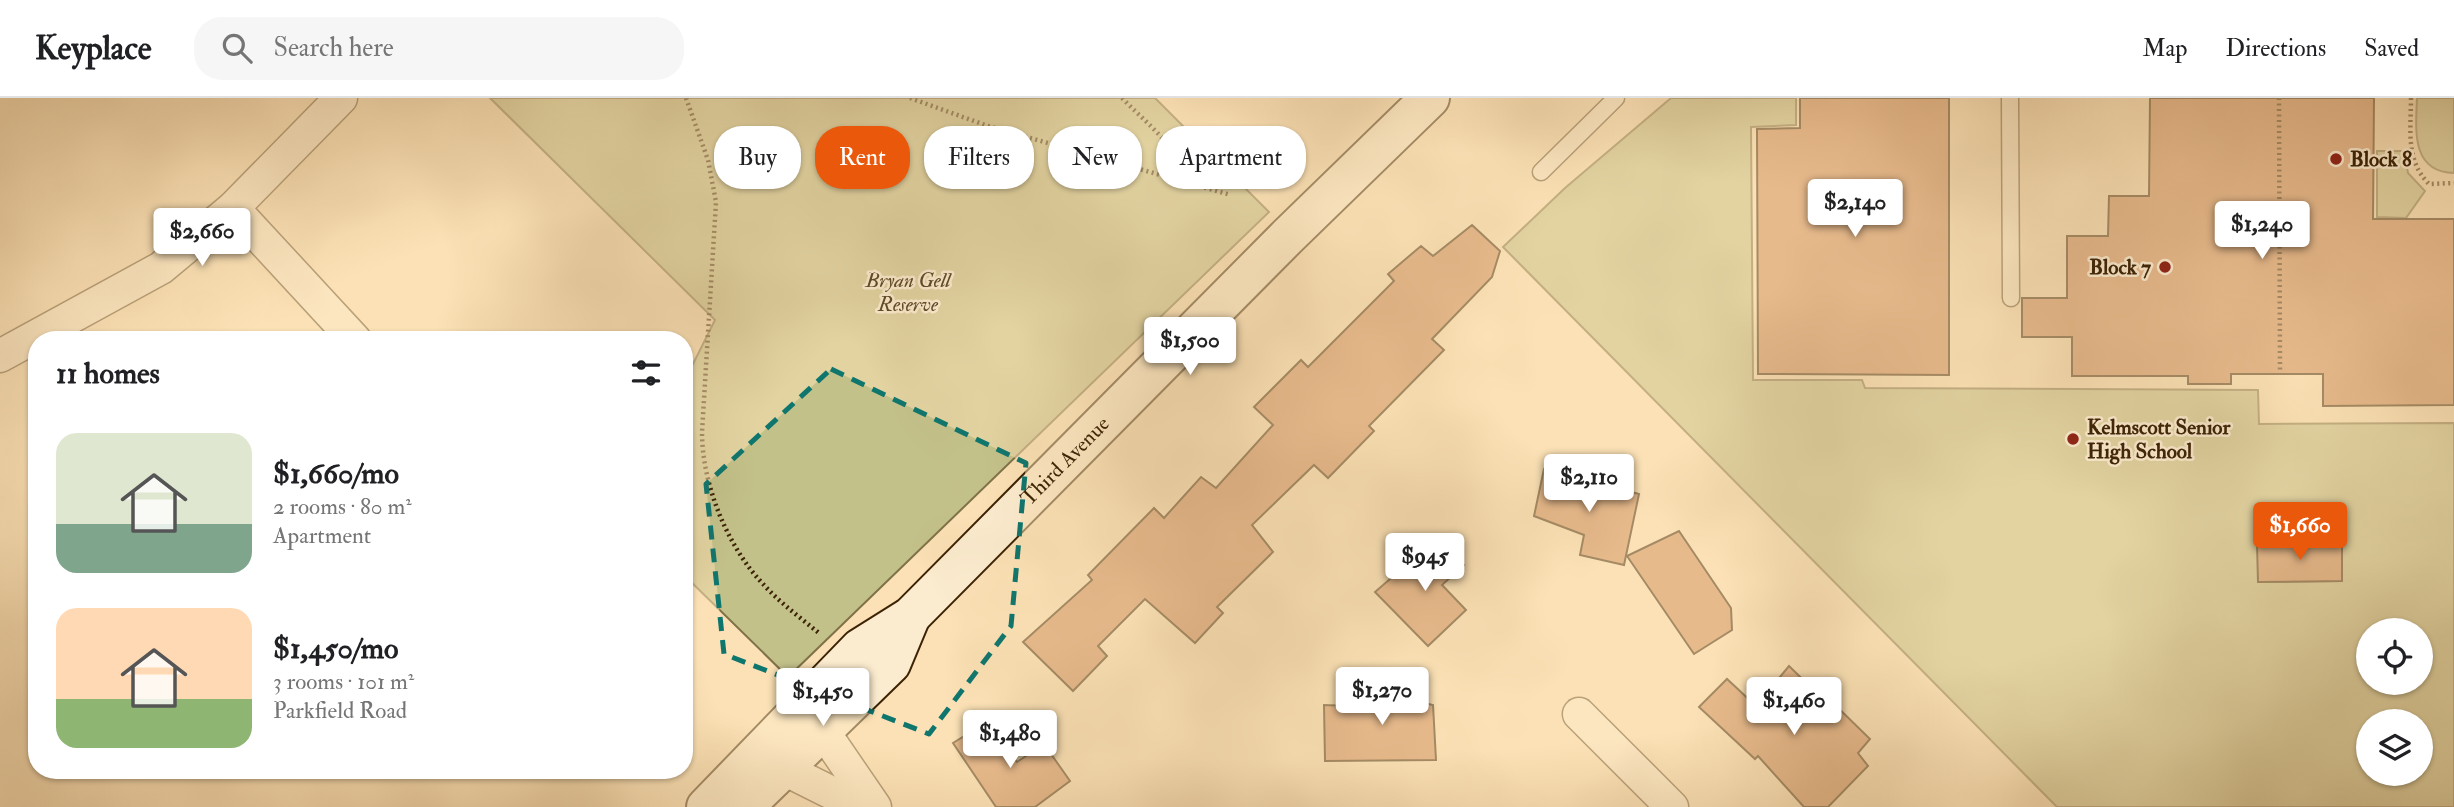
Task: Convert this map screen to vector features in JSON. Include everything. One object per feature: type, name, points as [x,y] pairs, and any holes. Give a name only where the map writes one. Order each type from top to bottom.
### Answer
[{"type":"main road","name":"Third Avenue","points":[[706,807],[774,758],[811,721],[891,664],[911,616],[1288,236],[1430,98]]},
{"type":"main road","name":"Third Avenue","points":[[744,807],[774,758]]},
{"type":"street","points":[[46,331],[161,268],[233,208],[341,98]]},
{"type":"street","points":[[233,208],[347,331]]},
{"type":"street","points":[[0,356],[28,341]]},
{"type":"street","points":[[1579,714],[1672,807]]},
{"type":"street","points":[[811,721],[875,807]]},
{"type":"street","points":[[774,758],[860,807]]},
{"type":"lane","points":[[1541,172],[1616,98]]},
{"type":"lane","points":[[2010,98],[2011,298]]},
{"type":"path","points":[[686,98],[708,160],[716,202],[702,432],[704,463],[738,552],[763,585],[823,636]]},
{"type":"path","points":[[910,98],[988,126],[1156,173]]},
{"type":"path","points":[[1122,98],[1156,134]]},
{"type":"path","points":[[2279,98],[2280,370]]},
{"type":"path","points":[[2411,98],[2410,150],[2417,169],[2429,184],[2454,183]]},
{"type":"path","points":[[1211,189],[1231,195]]},
{"type":"highlighted area","points":[[831,369],[1026,463],[1011,626],[929,734],[724,654],[706,484]]},
{"type":"green space","name":"Bryan Gell Reserve","points":[[490,98],[1155,98],[1183,126],[1156,126],[1156,189],[1246,189],[1269,212],[788,677],[693,584],[693,364],[715,320]]},
{"type":"green space","points":[[1671,98],[1796,98],[1796,125],[1751,127],[1753,380],[1862,380],[1865,388],[2258,390],[2259,424],[2454,423],[2454,807],[2057,807],[1503,247],[1565,188]],"holes":[[[2341,543],[2342,581],[2258,582]]]},
{"type":"green space","points":[[2417,98],[2454,98],[2454,173],[2440,171],[2423,157],[2417,135]]},
{"type":"green space","points":[[2377,151],[2404,151],[2408,173],[2425,191],[2406,218],[2377,217]]},
{"type":"building","points":[[1800,98],[1949,98],[1949,375],[1758,374],[1757,129],[1800,128]]},
{"type":"building","points":[[2150,98],[2374,98],[2373,219],[2454,219],[2454,405],[2323,406],[2323,374],[2231,374],[2231,384],[2188,384],[2188,376],[2072,376],[2072,337],[2022,337],[2022,298],[2067,298],[2067,236],[2108,236],[2109,196],[2149,196]]},
{"type":"building","points":[[1472,225],[1500,251],[1492,277],[1432,339],[1444,350],[1369,426],[1374,431],[1328,478],[1314,465],[1252,525],[1273,552],[1217,607],[1223,613],[1195,643],[1145,599],[1098,646],[1107,656],[1073,691],[1023,642],[1092,580],[1088,575],[1154,508],[1164,518],[1201,477],[1216,488],[1273,425],[1254,407],[1301,360],[1308,367],[1394,281],[1388,274],[1421,246],[1433,256]]},
{"type":"building","points":[[1544,469],[1639,494],[1624,565],[1580,555],[1584,535],[1534,516]]},
{"type":"building","points":[[1679,531],[1731,608],[1732,630],[1694,654],[1627,556]]},
{"type":"building","points":[[1436,539],[1464,565],[1442,585],[1466,610],[1428,646],[1375,592]]},
{"type":"building","points":[[2342,543],[2342,581],[2258,582],[2257,544]]},
{"type":"building","points":[[1789,666],[1828,704],[1831,701],[1870,739],[1858,753],[1868,766],[1828,807],[1804,807],[1758,756],[1755,759],[1699,707],[1727,679],[1756,706]]},
{"type":"building","points":[[1378,679],[1415,679],[1420,702],[1433,705],[1436,760],[1325,761],[1324,705],[1377,707]]},
{"type":"building","points":[[987,722],[1017,762],[1044,744],[1070,781],[1035,807],[996,807],[953,743]]},
{"type":"place","name":"Block 8","points":[[2336,159]]},
{"type":"place","name":"Block 7","points":[[2165,267]]},
{"type":"place","name":"Kelmscott Senior High School","points":[[2073,439]]}]
